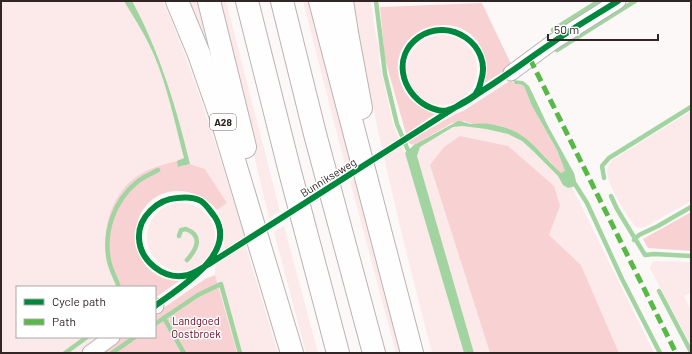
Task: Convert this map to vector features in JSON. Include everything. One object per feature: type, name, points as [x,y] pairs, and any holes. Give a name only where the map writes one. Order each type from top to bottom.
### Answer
[{"type":"highway","name":"A28","points":[[177,1],[199,54],[221,117],[292,353]]},
{"type":"highway","name":"A28","points":[[209,1],[297,353]]},
{"type":"highway","points":[[247,1],[291,176],[338,353]]},
{"type":"highway","points":[[282,1],[315,134],[374,353]]},
{"type":"highway","points":[[320,1],[390,274],[412,353]]},
{"type":"highway","points":[[342,1],[390,274]]},
{"type":"street","points":[[511,73],[553,42],[618,1]]},
{"type":"street","points":[[90,353],[111,338]]},
{"type":"shaded area","points":[[1,1],[124,1],[140,27],[159,68],[171,106],[184,159],[162,164],[149,169],[136,177],[122,190],[112,208],[107,229],[107,250],[116,277],[121,286],[16,286],[16,338],[101,338],[80,353],[1,353]]},
{"type":"shaded area","points":[[124,1],[132,1],[151,39],[173,101],[190,164],[178,167],[177,161],[184,158],[163,80],[151,48]]},
{"type":"shaded area","points":[[132,1],[163,1],[175,29],[197,87],[244,234],[246,247],[278,353],[237,353],[215,275],[215,268],[224,243],[224,233],[217,210],[227,203],[205,169],[190,164],[173,101],[159,60],[151,39]]},
{"type":"shaded area","points":[[186,1],[197,1],[212,63]]},
{"type":"shaded area","points":[[217,1],[226,1],[280,211],[269,218]]},
{"type":"shaded area","points":[[303,1],[313,1],[355,167],[347,173]]},
{"type":"shaded area","points":[[353,1],[371,1],[375,31],[380,51],[379,60],[393,124],[405,153],[464,353],[432,353],[389,178]]},
{"type":"shaded area","points":[[442,35],[455,38],[467,45],[474,57],[477,70],[474,83],[467,95],[455,102],[442,105],[429,102],[417,95],[410,83],[407,70],[410,57],[417,45],[429,38]]},
{"type":"shaded area","points":[[513,80],[523,81],[529,86],[548,126],[574,173],[576,186],[568,188],[563,185],[558,176],[522,141],[508,134],[486,129],[462,126],[453,127],[420,147],[417,156],[474,353],[464,353],[405,153],[414,145],[458,121],[470,124],[487,124],[502,127],[522,136],[561,173],[565,171],[557,150],[532,106],[524,86],[515,84]]},
{"type":"shaded area","points":[[691,111],[691,201],[645,227],[637,228],[619,202],[608,178],[608,167],[611,161]]},
{"type":"shaded area","points":[[462,126],[508,134],[522,141],[558,176],[564,185],[568,188],[572,187],[654,353],[619,353],[581,265],[549,235],[560,206],[430,165],[490,353],[474,353],[416,156],[420,147],[453,127]]},
{"type":"shaded area","points":[[358,176],[405,353],[396,353],[350,181]]},
{"type":"shaded area","points":[[174,203],[188,203],[200,208],[210,218],[215,230],[215,244],[210,256],[200,266],[188,271],[174,271],[162,266],[152,256],[147,244],[147,230],[152,218],[162,208]]},
{"type":"shaded area","points":[[284,226],[318,353],[306,353],[274,232]]},
{"type":"shaded area","points":[[653,261],[691,262],[691,293],[684,296],[691,310],[691,346],[650,268]]},
{"type":"green space","points":[[482,3],[512,66],[483,84],[485,63],[483,53],[479,44],[464,30],[454,26],[443,25],[423,29],[415,34],[402,48],[399,57],[399,77],[404,91],[412,101],[435,114],[406,134],[385,59],[380,7]]},
{"type":"green space","points":[[511,80],[515,84],[524,86],[532,106],[557,150],[565,171],[561,174],[528,140],[504,127],[473,124],[464,121],[452,123],[414,145],[408,142],[455,114],[463,111]]},
{"type":"green space","points":[[460,136],[508,146],[554,186],[560,206],[549,235],[581,265],[619,353],[490,353],[430,165],[444,147]]},
{"type":"green space","points":[[184,159],[179,167],[190,164],[205,169],[227,203],[217,210],[196,194],[184,191],[172,192],[160,195],[150,201],[142,211],[136,226],[135,244],[143,262],[150,270],[159,276],[169,280],[179,281],[156,297],[156,286],[121,286],[109,259],[106,236],[110,212],[122,191],[139,175],[167,163]]},
{"type":"green space","points":[[691,212],[691,251],[648,248],[643,239]]},
{"type":"green space","name":"Landgoed Oostbroek","points":[[215,275],[237,353],[99,353],[121,338],[156,338],[156,313],[205,279]]},
{"type":"waterway","points":[[376,1],[385,74],[397,124],[410,155]]},
{"type":"waterway","points":[[553,30],[599,1]]},
{"type":"waterway","points":[[557,50],[635,1]]},
{"type":"waterway","points":[[604,178],[602,166],[609,158],[691,107]]},
{"type":"waterway","points":[[119,286],[109,261],[108,239],[112,218],[122,198],[129,190],[139,180],[158,170]]},
{"type":"waterway","points":[[573,181],[587,203],[622,279],[660,353]]},
{"type":"waterway","points":[[611,196],[617,209],[645,255],[691,256]]},
{"type":"waterway","points":[[634,240],[639,235],[691,207]]},
{"type":"waterway","points":[[179,236],[181,230],[186,229],[192,232],[197,239],[195,248],[187,260]]},
{"type":"waterway","points":[[156,323],[198,295],[221,284],[240,353]]},
{"type":"waterway","points":[[659,291],[691,352]]},
{"type":"waterway","points":[[164,318],[184,353]]},
{"type":"waterway","points":[[65,353],[86,338]]},
{"type":"waterway","points":[[112,353],[134,338]]},
{"type":"marked path","points":[[530,59],[676,353]]},
{"type":"cycle path","name":"Bunnikseweg","points":[[454,108],[500,79],[560,37],[618,1]]},
{"type":"cycle path","name":"Bunnikseweg","points":[[443,30],[455,32],[466,38],[475,46],[481,56],[483,68],[478,90],[475,95],[454,108],[446,111],[438,110],[427,106],[418,100],[406,83],[403,73],[405,54],[411,45],[419,37],[431,31],[443,30]]},
{"type":"cycle path","name":"Bunnikseweg","points":[[205,267],[454,108]]},
{"type":"cycle path","name":"Bunnikseweg","points":[[183,197],[195,199],[205,204],[215,217],[220,231],[219,244],[205,267],[188,275],[179,276],[162,272],[149,261],[140,246],[139,238],[142,223],[150,210],[170,199],[183,197]]},
{"type":"cycle path","name":"Bunnikseweg","points":[[156,305],[191,280],[205,267]]}]
